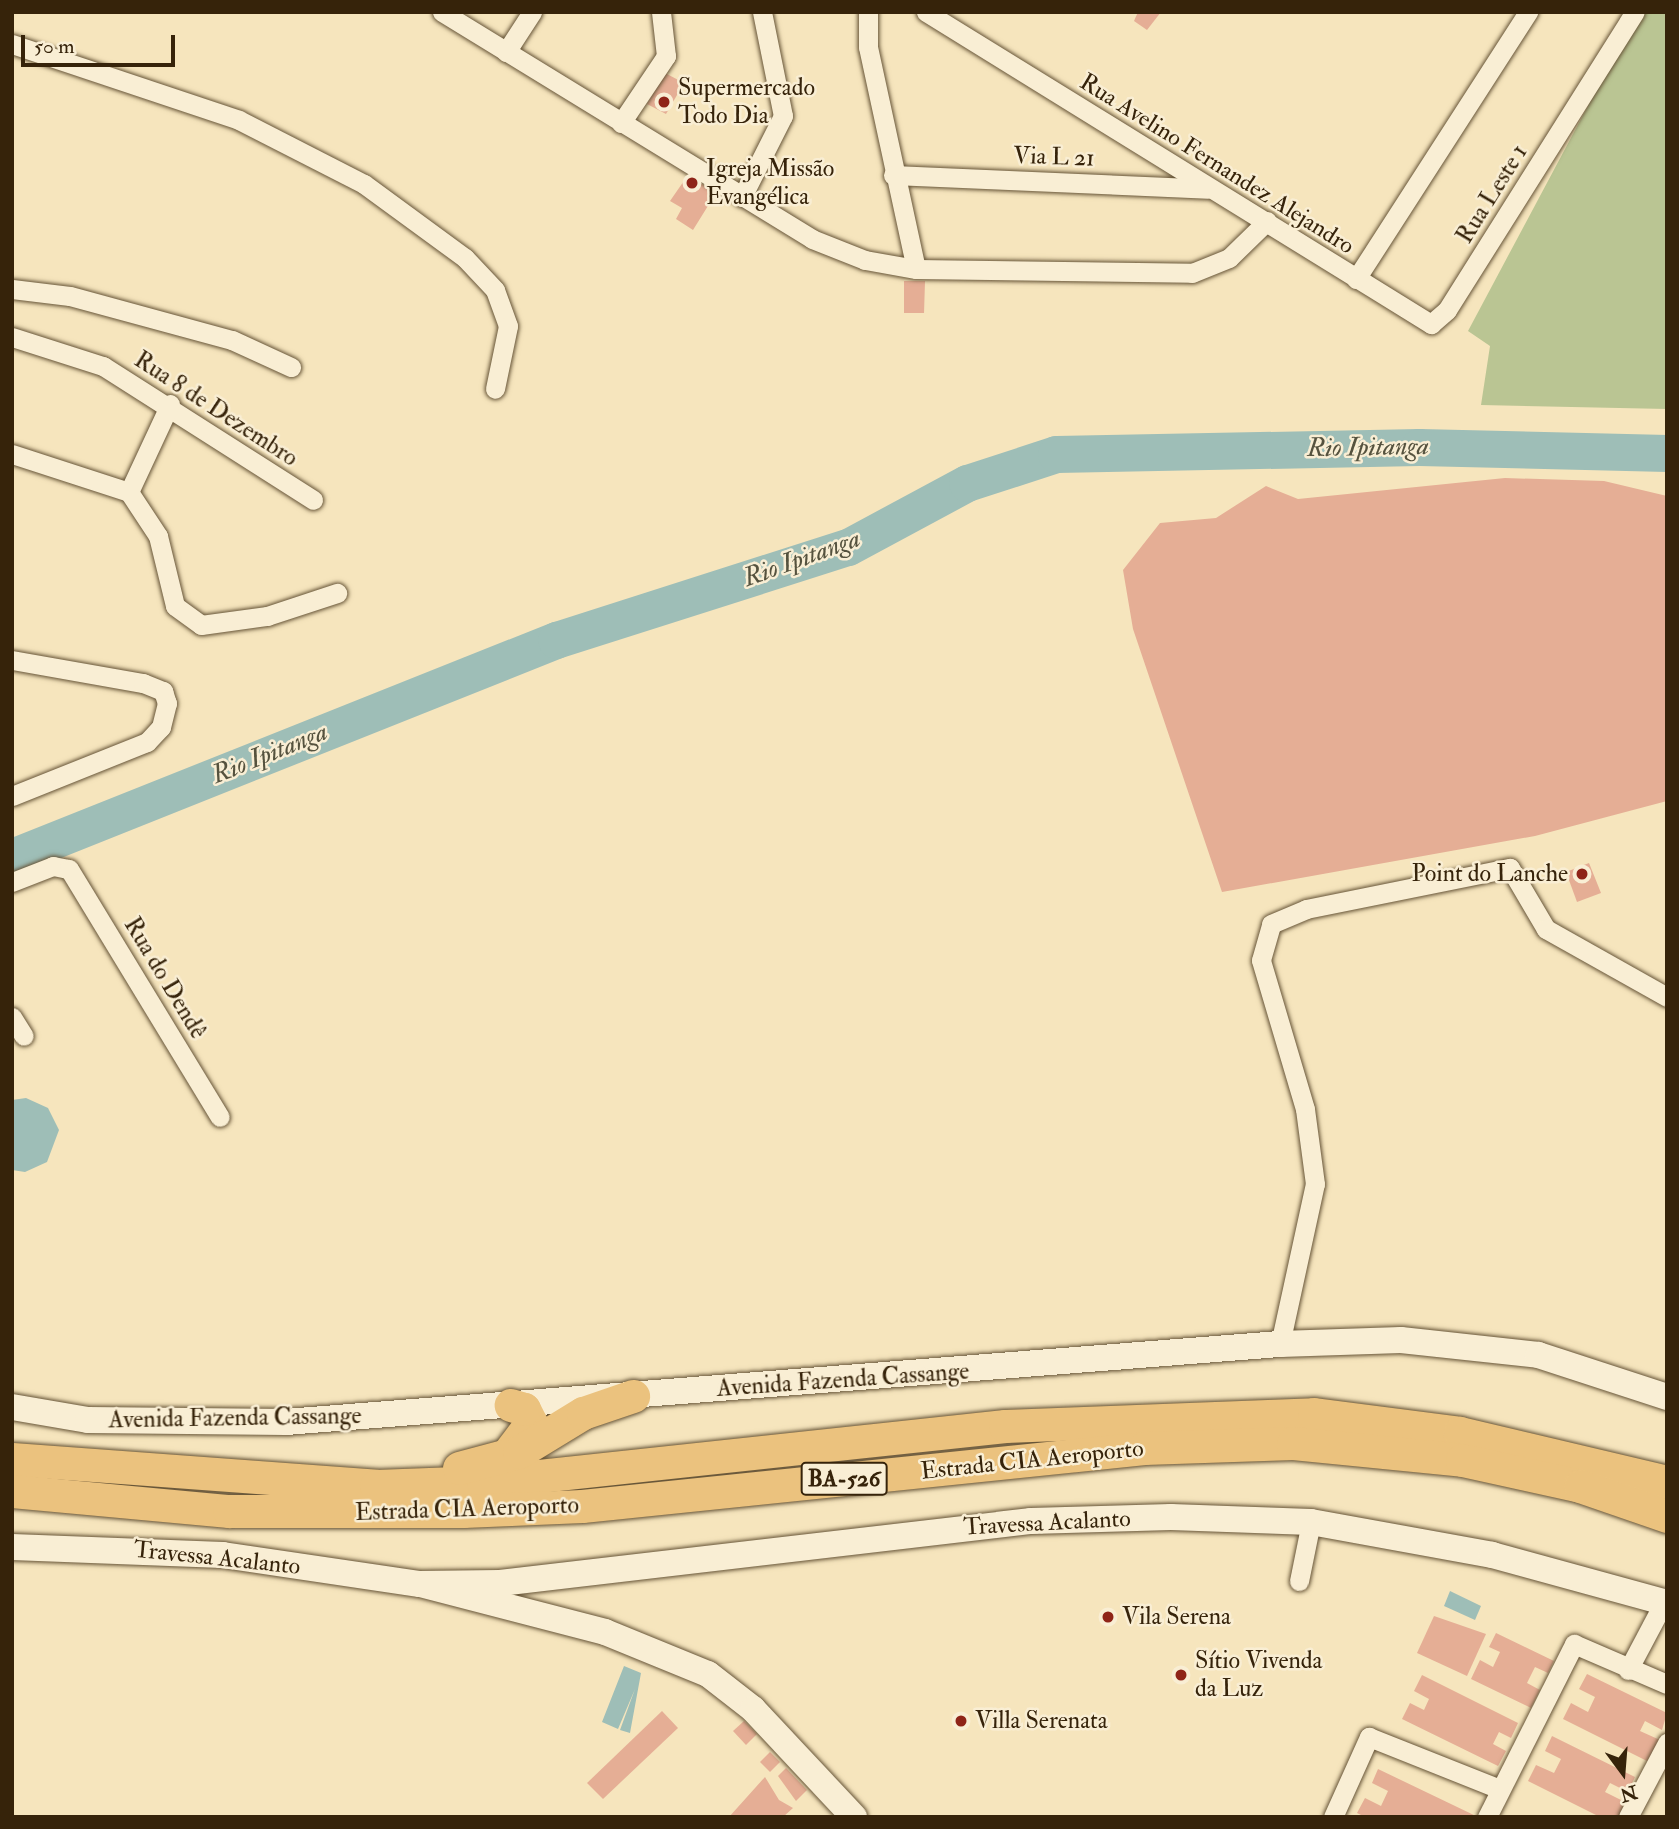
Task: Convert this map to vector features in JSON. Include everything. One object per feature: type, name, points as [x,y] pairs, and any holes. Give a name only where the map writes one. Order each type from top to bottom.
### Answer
[{"type":"highway","points":[[376,1486],[506,1456],[583,1413],[633,1396]]},
{"type":"highway","points":[[506,1456],[531,1423],[524,1409],[511,1405]]},
{"type":"highway","name":"Estrada CIA Aeroporto","points":[[12,1459],[376,1486],[509,1479],[992,1427],[1223,1413],[1377,1419],[1667,1482]]},
{"type":"highway","name":"Estrada CIA Aeroporto","points":[[12,1491],[229,1511],[463,1511],[582,1506],[1227,1442],[1354,1446],[1462,1460],[1580,1486],[1667,1516]]},
{"type":"main road","name":"Avenida Fazenda Cassange","points":[[12,1407],[88,1420],[286,1422],[1280,1344],[1401,1340],[1498,1348],[1667,1396]]},
{"type":"main road","name":"Travessa Acalanto","points":[[420,1584],[550,1578],[1031,1521],[1311,1522],[1492,1555],[1665,1603]]},
{"type":"main road","name":"Travessa Acalanto","points":[[12,1547],[182,1550],[420,1584],[653,1648],[708,1674],[752,1709],[855,1817]]},
{"type":"main road","points":[[538,1618],[527,1595],[550,1578]]},
{"type":"street","points":[[442,12],[742,197],[836,251],[916,269],[1192,273],[1229,258],[1267,221]]},
{"type":"street","points":[[506,52],[532,12]]},
{"type":"street","points":[[621,123],[662,68],[667,44],[661,12]]},
{"type":"street","points":[[742,197],[783,116],[762,12]]},
{"type":"street","points":[[868,12],[868,47],[893,175],[916,269]]},
{"type":"street","name":"Rua Avelino Fernandez Alejandro","points":[[926,12],[1267,221],[1356,279],[1524,14]]},
{"type":"street","name":"Rua Leste 1","points":[[1356,279],[1425,321],[1440,319],[1635,12]]},
{"type":"street","points":[[12,44],[239,120],[364,184],[465,258],[495,290],[508,326],[495,388]]},
{"type":"street","name":"Via L 21","points":[[893,175],[1212,189]]},
{"type":"street","points":[[12,289],[70,296],[232,340],[291,367]]},
{"type":"street","name":"Rua 8 de Dezembro","points":[[12,337],[103,366],[170,404],[313,500]]},
{"type":"street","points":[[129,492],[170,404]]},
{"type":"street","points":[[12,454],[129,492],[158,536],[175,606],[201,625],[267,616],[338,593]]},
{"type":"street","points":[[12,660],[143,683],[163,691],[167,703],[161,727],[147,742],[12,796]]},
{"type":"street","name":"Rua do Dendê","points":[[12,882],[65,866],[220,1117]]},
{"type":"street","points":[[1280,1344],[1311,1219],[1315,1172],[1304,1109],[1261,960],[1271,924],[1307,909],[1510,868],[1546,929],[1667,997]]},
{"type":"street","points":[[12,1017],[24,1035]]},
{"type":"street","points":[[1299,1581],[1311,1522]]},
{"type":"street","points":[[1628,1670],[1665,1603]]},
{"type":"street","points":[[1487,1817],[1574,1644],[1628,1670],[1667,1684]]},
{"type":"street","points":[[1334,1817],[1369,1737],[1500,1789]]},
{"type":"street","points":[[1628,1817],[1667,1743]]},
{"type":"green space","points":[[1638,12],[1667,12],[1667,409],[1481,405],[1490,346],[1468,331]]},
{"type":"water","points":[[26,1098],[48,1108],[59,1130],[47,1162],[25,1172],[12,1170],[12,1100]]},
{"type":"water","points":[[1450,1591],[1481,1606],[1475,1620],[1444,1606]]},
{"type":"water","points":[[624,1666],[641,1673],[630,1733],[620,1730],[635,1689],[618,1729],[602,1722]]},
{"type":"building","points":[[1138,12],[1161,12],[1147,30],[1134,21]]},
{"type":"building","points":[[665,73],[684,83],[666,114],[647,104]]},
{"type":"building","points":[[688,175],[716,193],[693,230],[676,219],[682,208],[670,201]]},
{"type":"building","points":[[904,281],[925,281],[924,313],[904,313]]},
{"type":"building","points":[[1505,478],[1604,481],[1667,496],[1667,801],[1535,836],[1222,892],[1133,629],[1123,570],[1160,523],[1216,518],[1266,486],[1298,499]]},
{"type":"building","points":[[1589,863],[1601,893],[1577,902],[1566,872]]},
{"type":"building","points":[[1434,1616],[1486,1634],[1467,1676],[1417,1653]]},
{"type":"building","points":[[1496,1633],[1554,1661],[1548,1673],[1535,1667],[1527,1683],[1540,1690],[1531,1708],[1471,1679],[1480,1660],[1493,1667],[1500,1652],[1489,1647]]},
{"type":"building","points":[[1587,1674],[1667,1713],[1662,1730],[1645,1721],[1640,1731],[1660,1740],[1649,1762],[1563,1719],[1571,1703],[1588,1712],[1595,1697],[1579,1689]]},
{"type":"building","points":[[1422,1675],[1518,1723],[1511,1738],[1499,1732],[1493,1744],[1506,1751],[1498,1766],[1402,1719],[1410,1703],[1424,1710],[1429,1699],[1414,1691]]},
{"type":"building","points":[[662,1711],[678,1728],[603,1799],[587,1783]]},
{"type":"building","points":[[744,1721],[757,1734],[746,1745],[733,1731]]},
{"type":"building","points":[[1552,1736],[1635,1777],[1628,1792],[1610,1783],[1605,1792],[1625,1802],[1618,1817],[1600,1817],[1528,1781],[1536,1765],[1554,1773],[1561,1759],[1545,1751]]},
{"type":"building","points":[[770,1752],[780,1762],[770,1772],[760,1762]]},
{"type":"building","points":[[786,1768],[807,1790],[796,1801],[778,1776]]},
{"type":"building","points":[[1378,1769],[1478,1817],[1365,1817],[1357,1813],[1365,1798],[1381,1806],[1388,1791],[1372,1783]]},
{"type":"building","points":[[765,1777],[779,1800],[793,1808],[783,1817],[729,1817]]},
{"type":"waterway","name":"Rio Ipitanga","points":[[12,857],[556,640],[848,547],[967,483],[1056,454],[1419,447],[1667,453]]},
{"type":"place","name":"Supermercado Todo Dia","points":[[664,102]]},
{"type":"place","name":"Igreja Missão Evangélica","points":[[692,183]]},
{"type":"place","name":"Point do Lanche","points":[[1582,874]]},
{"type":"place","name":"Vila Serena","points":[[1108,1617]]},
{"type":"place","name":"Sítio Vivenda da Luz","points":[[1181,1675]]},
{"type":"place","name":"Villa Serenata","points":[[961,1721]]}]
